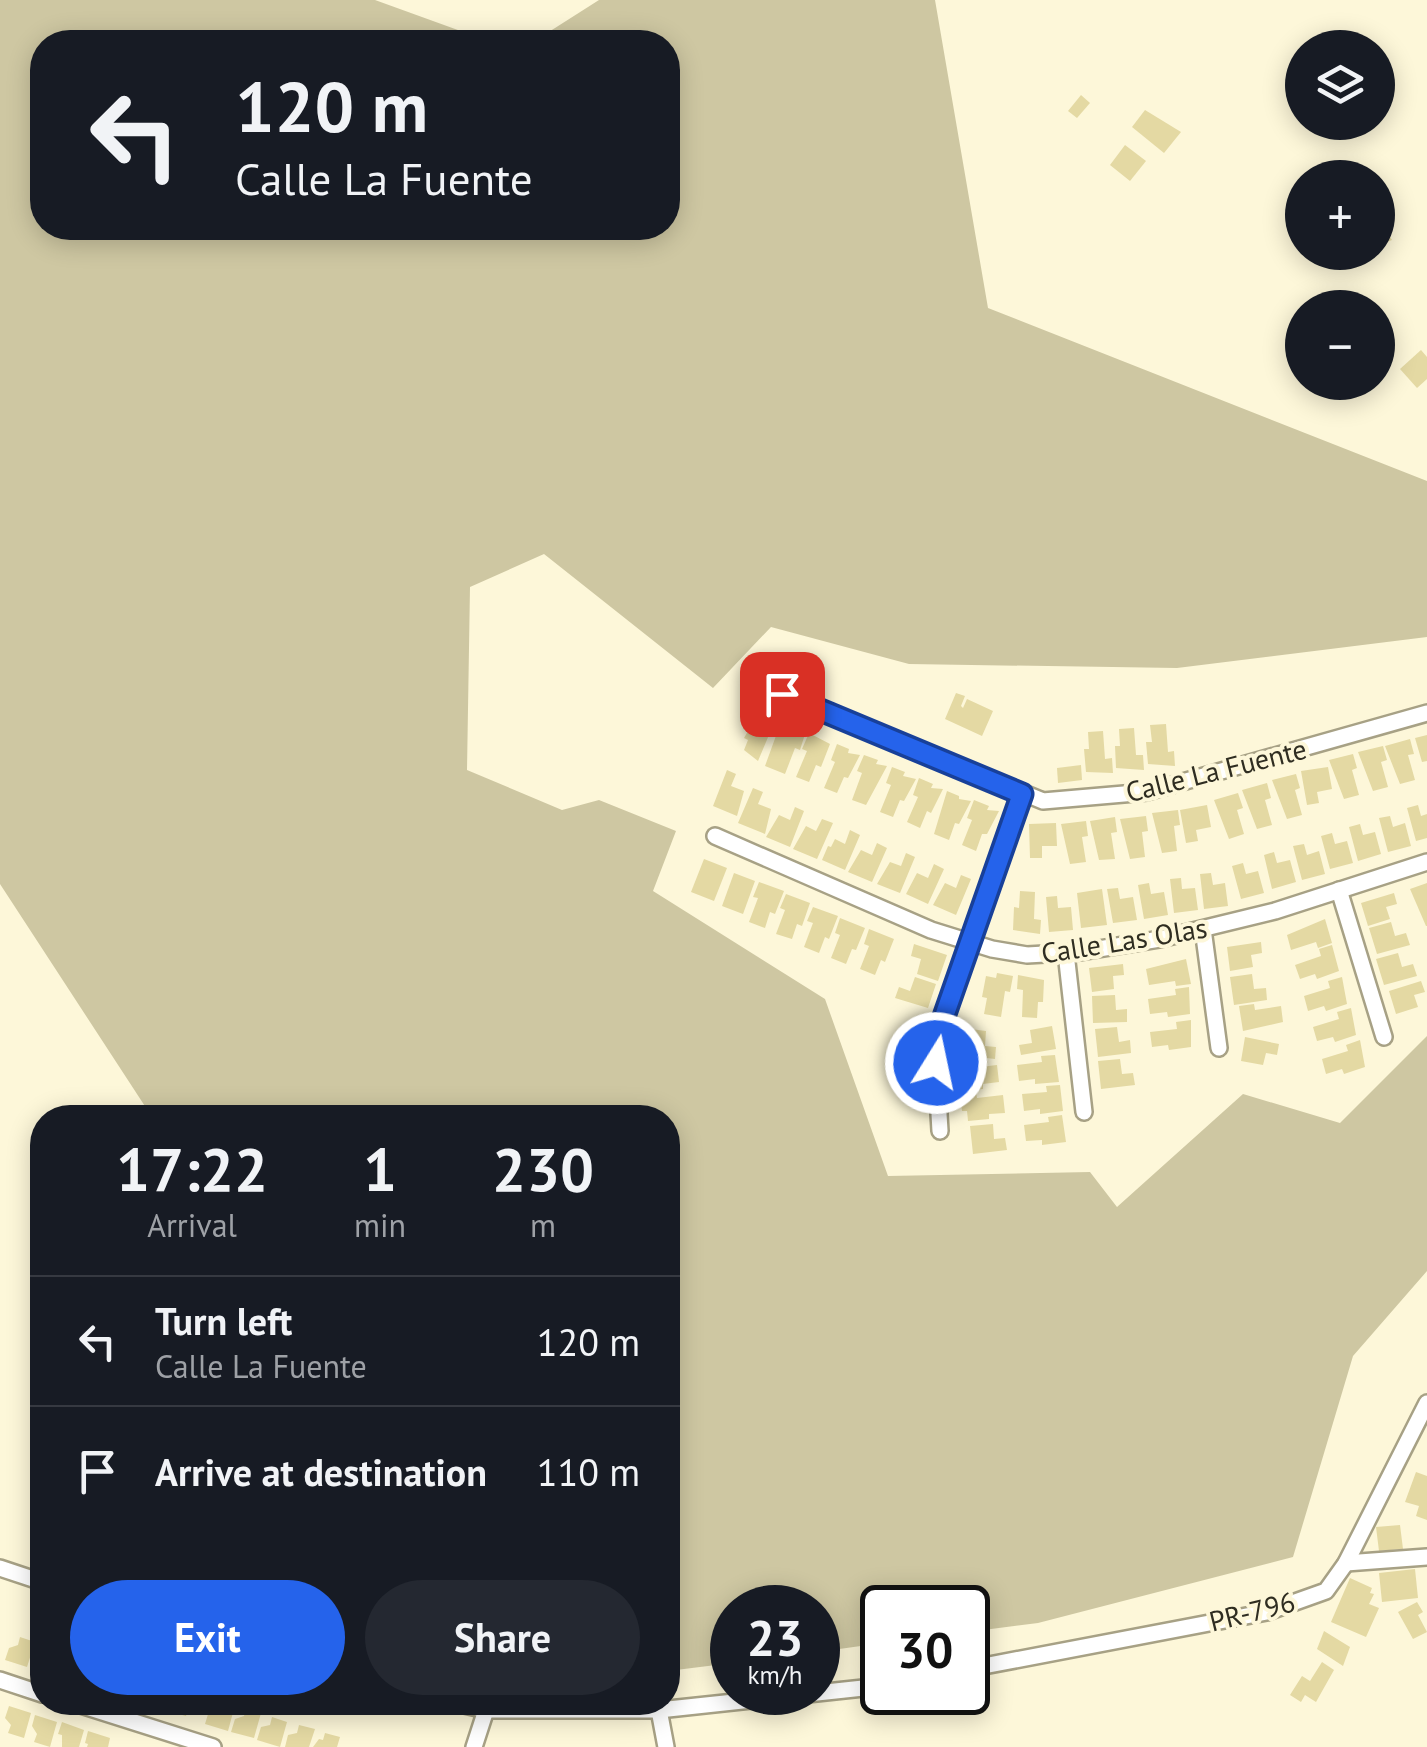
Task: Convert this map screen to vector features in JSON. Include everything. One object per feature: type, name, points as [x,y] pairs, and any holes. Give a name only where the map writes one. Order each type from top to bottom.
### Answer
[{"type":"street","name":"Calle La Fuente","points":[[782,694],[1043,801],[1146,792],[1427,714]]},
{"type":"street","points":[[940,1131],[936,1063],[940,1028],[1022,794]]},
{"type":"street","name":"Calle Las Olas","points":[[715,836],[932,930],[1027,955],[1160,939],[1275,912],[1427,862]]},
{"type":"street","points":[[1338,890],[1384,1037]]},
{"type":"street","points":[[1203,929],[1218,1048]]},
{"type":"street","points":[[1066,953],[1084,1112]]},
{"type":"street","name":"PR-796","points":[[990,1665],[1267,1612],[1326,1591],[1346,1563],[1427,1403]]},
{"type":"street","points":[[1346,1563],[1427,1557]]},
{"type":"street","points":[[0,1568],[30,1578]]},
{"type":"street","points":[[0,1680],[30,1690]]},
{"type":"street","points":[[680,1708],[860,1688]]},
{"type":"street","points":[[105,1715],[176,1742],[212,1747]]},
{"type":"street","points":[[474,1747],[484,1715]]},
{"type":"street","points":[[660,1715],[666,1747]]},
{"type":"shaded area","points":[[0,0],[375,0],[458,30],[30,30],[30,240],[680,240],[680,30],[552,30],[599,0],[935,0],[988,308],[1427,481],[1427,637],[1177,668],[909,664],[771,627],[713,688],[544,554],[470,587],[467,770],[562,810],[599,800],[676,831],[653,891],[825,999],[888,1176],[1090,1172],[1117,1207],[1243,1094],[1340,1123],[1427,1036],[1427,1271],[1353,1356],[1293,1557],[1038,1623],[990,1629],[990,1585],[860,1585],[860,1646],[840,1649],[840,1585],[710,1585],[710,1666],[680,1670],[680,1105],[144,1105],[0,884]]},
{"type":"building","points":[[1081,95],[1090,103],[1077,118],[1068,111]]},
{"type":"building","points":[[1145,110],[1181,132],[1164,153],[1132,127]]},
{"type":"building","points":[[1125,145],[1146,161],[1130,181],[1110,165]]},
{"type":"building","points":[[1421,350],[1427,357],[1427,379],[1417,388],[1400,369]]},
{"type":"building","points":[[956,693],[965,696],[963,708],[967,699],[993,711],[982,736],[945,719]]},
{"type":"building","points":[[750,712],[774,723],[758,761],[744,750],[748,731],[743,729]]},
{"type":"building","points":[[781,722],[785,727],[806,731],[785,774],[765,766]]},
{"type":"building","points":[[1166,724],[1168,752],[1174,751],[1175,766],[1148,764],[1146,742],[1152,742],[1150,725]]},
{"type":"building","points":[[1134,728],[1136,755],[1143,755],[1144,770],[1116,768],[1119,729]]},
{"type":"building","points":[[1103,731],[1105,759],[1112,758],[1113,773],[1086,772],[1084,749],[1089,749],[1088,732]]},
{"type":"building","points":[[809,733],[830,744],[821,767],[816,765],[809,782],[796,777],[807,751],[802,749]]},
{"type":"building","points":[[1427,735],[1427,761],[1422,762],[1415,738]]},
{"type":"building","points":[[1410,739],[1414,754],[1408,755],[1415,780],[1400,784],[1385,746]]},
{"type":"building","points":[[837,744],[849,749],[848,753],[860,755],[837,793],[824,788],[835,762],[831,760]]},
{"type":"building","points":[[1383,746],[1387,760],[1381,762],[1388,787],[1373,791],[1358,752]]},
{"type":"building","points":[[1353,754],[1357,768],[1352,770],[1359,795],[1344,799],[1329,760]]},
{"type":"building","points":[[864,755],[887,766],[866,805],[852,800]]},
{"type":"building","points":[[1081,765],[1082,780],[1058,783],[1057,768]]},
{"type":"building","points":[[892,767],[905,772],[903,776],[916,779],[893,817],[880,812],[891,785],[886,783]]},
{"type":"building","points":[[1328,767],[1332,789],[1317,792],[1319,803],[1307,805],[1301,771]]},
{"type":"building","points":[[727,770],[736,774],[731,786],[744,791],[737,816],[713,806]]},
{"type":"building","points":[[1296,774],[1300,788],[1295,790],[1302,815],[1287,819],[1272,780]]},
{"type":"building","points":[[919,778],[933,784],[931,788],[943,789],[920,828],[907,822],[918,797],[913,795]]},
{"type":"building","points":[[1267,783],[1271,798],[1265,800],[1272,825],[1257,829],[1242,790]]},
{"type":"building","points":[[753,788],[763,792],[758,804],[771,809],[765,834],[738,823]]},
{"type":"building","points":[[947,791],[971,801],[959,824],[955,823],[949,840],[934,834]]},
{"type":"building","points":[[1238,793],[1243,808],[1237,810],[1244,834],[1229,839],[1214,800]]},
{"type":"building","points":[[974,800],[989,806],[987,810],[999,811],[987,834],[982,834],[976,851],[962,845],[972,820],[967,818]]},
{"type":"building","points":[[1207,805],[1211,827],[1196,830],[1198,841],[1186,843],[1180,810]]},
{"type":"building","points":[[1418,805],[1421,816],[1427,814],[1427,838],[1416,841],[1407,808]]},
{"type":"building","points":[[795,807],[804,811],[790,847],[766,837],[779,815],[790,820]]},
{"type":"building","points":[[1178,810],[1180,825],[1174,826],[1177,851],[1162,853],[1152,813]]},
{"type":"building","points":[[1146,816],[1148,831],[1142,832],[1145,857],[1130,859],[1120,819]]},
{"type":"building","points":[[1390,816],[1393,827],[1405,823],[1411,846],[1388,852],[1379,818]]},
{"type":"building","points":[[1115,817],[1117,832],[1111,833],[1115,859],[1099,860],[1090,821]]},
{"type":"building","points":[[822,819],[833,823],[817,859],[793,849],[806,826],[816,831]]},
{"type":"building","points":[[1086,821],[1088,836],[1082,837],[1086,862],[1070,864],[1061,824]]},
{"type":"building","points":[[1056,823],[1057,846],[1042,846],[1042,858],[1030,858],[1029,824]]},
{"type":"building","points":[[1360,824],[1363,835],[1375,832],[1381,854],[1358,861],[1349,827]]},
{"type":"building","points":[[850,830],[860,835],[845,870],[822,860],[835,839],[845,844]]},
{"type":"building","points":[[1332,833],[1335,844],[1347,841],[1353,863],[1330,869],[1321,836]]},
{"type":"building","points":[[877,843],[887,848],[872,882],[848,872],[861,850],[872,855]]},
{"type":"building","points":[[1304,844],[1307,855],[1319,851],[1325,874],[1302,880],[1293,846]]},
{"type":"building","points":[[1274,852],[1277,863],[1290,860],[1296,882],[1272,889],[1264,855]]},
{"type":"building","points":[[906,853],[915,857],[900,893],[877,884],[890,862],[901,866]]},
{"type":"building","points":[[704,859],[727,868],[714,901],[691,892]]},
{"type":"building","points":[[1243,863],[1246,874],[1258,871],[1264,893],[1241,899],[1232,866]]},
{"type":"building","points":[[934,864],[944,869],[928,904],[906,894],[917,873],[928,878]]},
{"type":"building","points":[[734,873],[755,881],[743,914],[722,906]]},
{"type":"building","points":[[1211,873],[1213,885],[1225,883],[1228,906],[1204,909],[1200,874]]},
{"type":"building","points":[[961,875],[971,879],[956,915],[933,905],[945,883],[956,888]]},
{"type":"building","points":[[1181,878],[1182,889],[1195,888],[1198,910],[1174,913],[1170,879]]},
{"type":"building","points":[[759,882],[784,891],[765,928],[749,922]]},
{"type":"building","points":[[1149,883],[1151,894],[1164,892],[1168,915],[1144,919],[1138,885]]},
{"type":"building","points":[[1427,883],[1427,926],[1426,926],[1410,889]]},
{"type":"building","points":[[1118,888],[1120,899],[1133,897],[1137,920],[1113,923],[1107,889]]},
{"type":"building","points":[[1102,889],[1107,925],[1081,928],[1077,893]]},
{"type":"building","points":[[1020,891],[1035,892],[1034,919],[1041,920],[1040,934],[1013,930],[1014,907],[1019,908]]},
{"type":"building","points":[[1394,893],[1397,904],[1386,907],[1390,919],[1368,926],[1361,903]]},
{"type":"building","points":[[786,894],[810,903],[802,926],[797,924],[792,939],[776,934]]},
{"type":"building","points":[[1057,896],[1058,908],[1071,907],[1073,930],[1049,932],[1046,897]]},
{"type":"building","points":[[813,907],[838,916],[819,953],[804,947],[813,923],[807,921]]},
{"type":"building","points":[[840,918],[865,928],[846,964],[831,958],[840,935],[835,933]]},
{"type":"building","points":[[1325,919],[1332,943],[1318,948],[1316,942],[1291,950],[1287,935]]},
{"type":"building","points":[[1391,922],[1395,936],[1406,933],[1410,945],[1377,954],[1369,928]]},
{"type":"building","points":[[869,929],[894,939],[875,975],[860,969],[869,946],[864,944]]},
{"type":"building","points":[[1261,942],[1262,953],[1251,955],[1253,967],[1230,971],[1227,947]]},
{"type":"building","points":[[914,944],[947,955],[938,981],[917,974],[921,959],[911,956]]},
{"type":"building","points":[[1332,945],[1339,971],[1317,979],[1315,974],[1300,979],[1295,965],[1321,956],[1319,949]]},
{"type":"building","points":[[1398,953],[1402,967],[1413,964],[1417,976],[1384,985],[1376,959]]},
{"type":"building","points":[[1186,959],[1191,984],[1176,986],[1175,981],[1149,985],[1146,969]]},
{"type":"building","points":[[1123,964],[1124,975],[1113,976],[1114,989],[1092,992],[1089,968]]},
{"type":"building","points":[[997,973],[1013,976],[1010,992],[1005,991],[1001,1017],[984,1014],[987,998],[982,997],[986,976],[996,978]]},
{"type":"building","points":[[1252,974],[1254,989],[1266,988],[1267,1000],[1234,1005],[1230,977]]},
{"type":"building","points":[[1018,975],[1044,980],[1043,1002],[1038,1002],[1037,1018],[1022,1017],[1023,990],[1017,989]]},
{"type":"building","points":[[915,977],[936,984],[928,1008],[895,998],[899,987],[910,991]]},
{"type":"building","points":[[1342,977],[1347,1004],[1326,1011],[1324,1006],[1308,1011],[1304,996],[1330,988],[1328,981]]},
{"type":"building","points":[[1421,981],[1425,992],[1414,995],[1418,1007],[1396,1014],[1389,991]]},
{"type":"building","points":[[1189,987],[1190,1014],[1150,1014],[1148,999],[1176,995],[1175,989]]},
{"type":"building","points":[[1115,995],[1116,1010],[1127,1009],[1127,1022],[1093,1023],[1092,996]]},
{"type":"building","points":[[1254,1004],[1255,1010],[1281,1006],[1283,1022],[1243,1031],[1239,1006]]},
{"type":"building","points":[[1351,1008],[1356,1035],[1335,1042],[1333,1037],[1317,1041],[1313,1027],[1339,1019],[1337,1012]]},
{"type":"building","points":[[1191,1020],[1191,1047],[1152,1047],[1150,1032],[1177,1029],[1176,1022]]},
{"type":"building","points":[[1052,1026],[1056,1049],[1021,1055],[1019,1045],[1032,1043],[1030,1030]]},
{"type":"building","points":[[1117,1027],[1119,1042],[1130,1040],[1131,1053],[1098,1057],[1095,1029]]},
{"type":"building","points":[[963,1028],[986,1031],[985,1046],[996,1047],[995,1059],[961,1055]]},
{"type":"building","points":[[1245,1037],[1279,1044],[1277,1055],[1266,1053],[1263,1065],[1241,1061]]},
{"type":"building","points":[[1360,1040],[1365,1067],[1344,1074],[1342,1069],[1326,1074],[1322,1059],[1348,1051],[1346,1045]]},
{"type":"building","points":[[1055,1055],[1059,1082],[1019,1081],[1017,1065],[1042,1062],[1041,1056]]},
{"type":"building","points":[[1120,1059],[1122,1074],[1133,1073],[1135,1085],[1101,1089],[1098,1061]]},
{"type":"building","points":[[970,1063],[971,1068],[997,1065],[999,1082],[983,1084],[983,1089],[962,1091],[954,1065]]},
{"type":"building","points":[[1060,1085],[1063,1111],[1024,1111],[1022,1094],[1047,1092],[1046,1086]]},
{"type":"building","points":[[976,1093],[977,1098],[1003,1095],[1005,1113],[968,1121],[960,1095]]},
{"type":"building","points":[[1062,1115],[1066,1142],[1042,1145],[1042,1140],[1026,1141],[1024,1125],[1049,1122],[1048,1117]]},
{"type":"building","points":[[993,1124],[994,1139],[1005,1138],[1007,1150],[973,1154],[970,1126]]},
{"type":"building","points":[[1416,1472],[1427,1476],[1427,1520],[1416,1516],[1419,1506],[1405,1502]]},
{"type":"building","points":[[1400,1525],[1403,1549],[1379,1551],[1376,1527]]},
{"type":"building","points":[[1415,1569],[1418,1598],[1382,1602],[1379,1573]]},
{"type":"building","points":[[1350,1578],[1372,1588],[1370,1593],[1374,1594],[1369,1604],[1379,1608],[1366,1637],[1331,1622]]},
{"type":"building","points":[[1417,1602],[1423,1612],[1418,1615],[1427,1632],[1413,1639],[1398,1612]]},
{"type":"building","points":[[1324,1631],[1350,1647],[1343,1666],[1317,1649]]},
{"type":"building","points":[[20,1637],[30,1640],[27,1667],[5,1660],[9,1648],[18,1645]]},
{"type":"building","points":[[1322,1662],[1334,1670],[1316,1702],[1305,1695],[1301,1702],[1290,1695],[1302,1676],[1310,1681]]},
{"type":"building","points":[[9,1706],[30,1713],[24,1738],[8,1733],[11,1725],[5,1718]]},
{"type":"building","points":[[35,1715],[57,1722],[50,1747],[34,1742]]},
{"type":"building","points":[[208,1715],[232,1715],[228,1731],[205,1724]]},
{"type":"building","points":[[260,1715],[254,1738],[231,1732],[235,1719]]},
{"type":"building","points":[[272,1717],[287,1722],[280,1747],[257,1740],[261,1727],[270,1725]]},
{"type":"building","points":[[62,1722],[84,1730],[79,1747],[62,1747],[62,1735],[58,1734]]},
{"type":"building","points":[[299,1725],[315,1729],[309,1747],[285,1747],[288,1735],[297,1733]]},
{"type":"building","points":[[88,1731],[110,1738],[108,1747],[87,1747]]},
{"type":"building","points":[[325,1733],[340,1737],[337,1747],[313,1747],[319,1739],[323,1740]]},
{"type":"route","points":[[782,694],[1022,794],[940,1028],[936,1063]]}]
